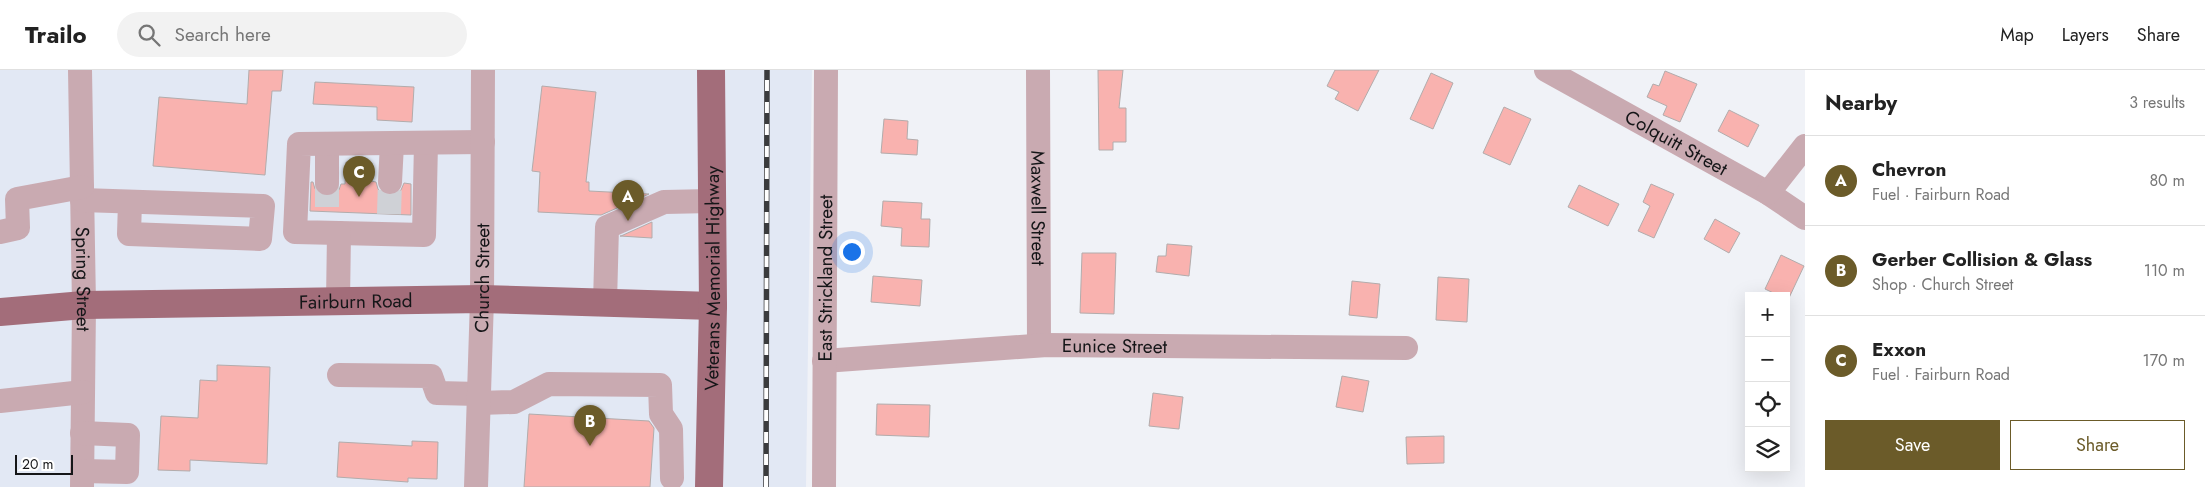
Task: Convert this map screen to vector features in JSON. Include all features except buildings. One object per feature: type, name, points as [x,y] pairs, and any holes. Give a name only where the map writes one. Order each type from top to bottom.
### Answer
[{"type":"main road","name":"Veterans Memorial Highway","points":[[708,483],[713,306],[711,70]]},
{"type":"main road","name":"Fairburn Road","points":[[0,312],[84,305],[482,299],[713,306]]},
{"type":"street","name":"Spring Street","points":[[80,70],[84,305],[82,479]]},
{"type":"street","name":"Church Street","points":[[476,487],[482,299],[483,70]]},
{"type":"street","name":"East Strickland Street","points":[[824,487],[826,70]]},
{"type":"street","name":"Maxwell Street","points":[[1038,70],[1039,346]]},
{"type":"street","name":"Colquitt Street","points":[[1546,70],[1768,193],[1805,218]]},
{"type":"street","points":[[426,143],[424,235],[388,224],[331,226],[295,232],[299,144],[482,142]]},
{"type":"street","points":[[327,144],[327,183]]},
{"type":"street","points":[[390,182],[392,144]]},
{"type":"street","points":[[1768,193],[1805,146]]},
{"type":"street","points":[[0,232],[18,228],[17,199],[82,193],[130,202],[263,206],[260,240],[129,234],[130,202]]},
{"type":"street","points":[[604,303],[607,226],[664,202],[712,201]]},
{"type":"street","points":[[331,226],[338,302]]},
{"type":"street","name":"Eunice Street","points":[[824,361],[1039,346],[1406,348]]},
{"type":"street","points":[[339,375],[431,376],[437,393],[514,402],[549,384],[660,385],[661,414],[671,429],[672,482],[708,483]]},
{"type":"street","points":[[0,401],[83,392]]},
{"type":"street","points":[[82,433],[128,435],[127,472],[106,472],[82,479]]},
{"type":"street","points":[[476,487],[486,487]]},
{"type":"shaded area","points":[[0,70],[812,70],[806,487],[0,487]]},
{"type":"tunnel","points":[[389,214],[390,182]]},
{"type":"tunnel","points":[[327,183],[327,212]]},
{"type":"railway","points":[[766,487],[767,70]]},
{"type":"place","name":"Exxon","points":[[359,197]]},
{"type":"place","name":"Chevron","points":[[628,221]]},
{"type":"place","name":"Gerber Collision & Glass","points":[[590,446]]}]
